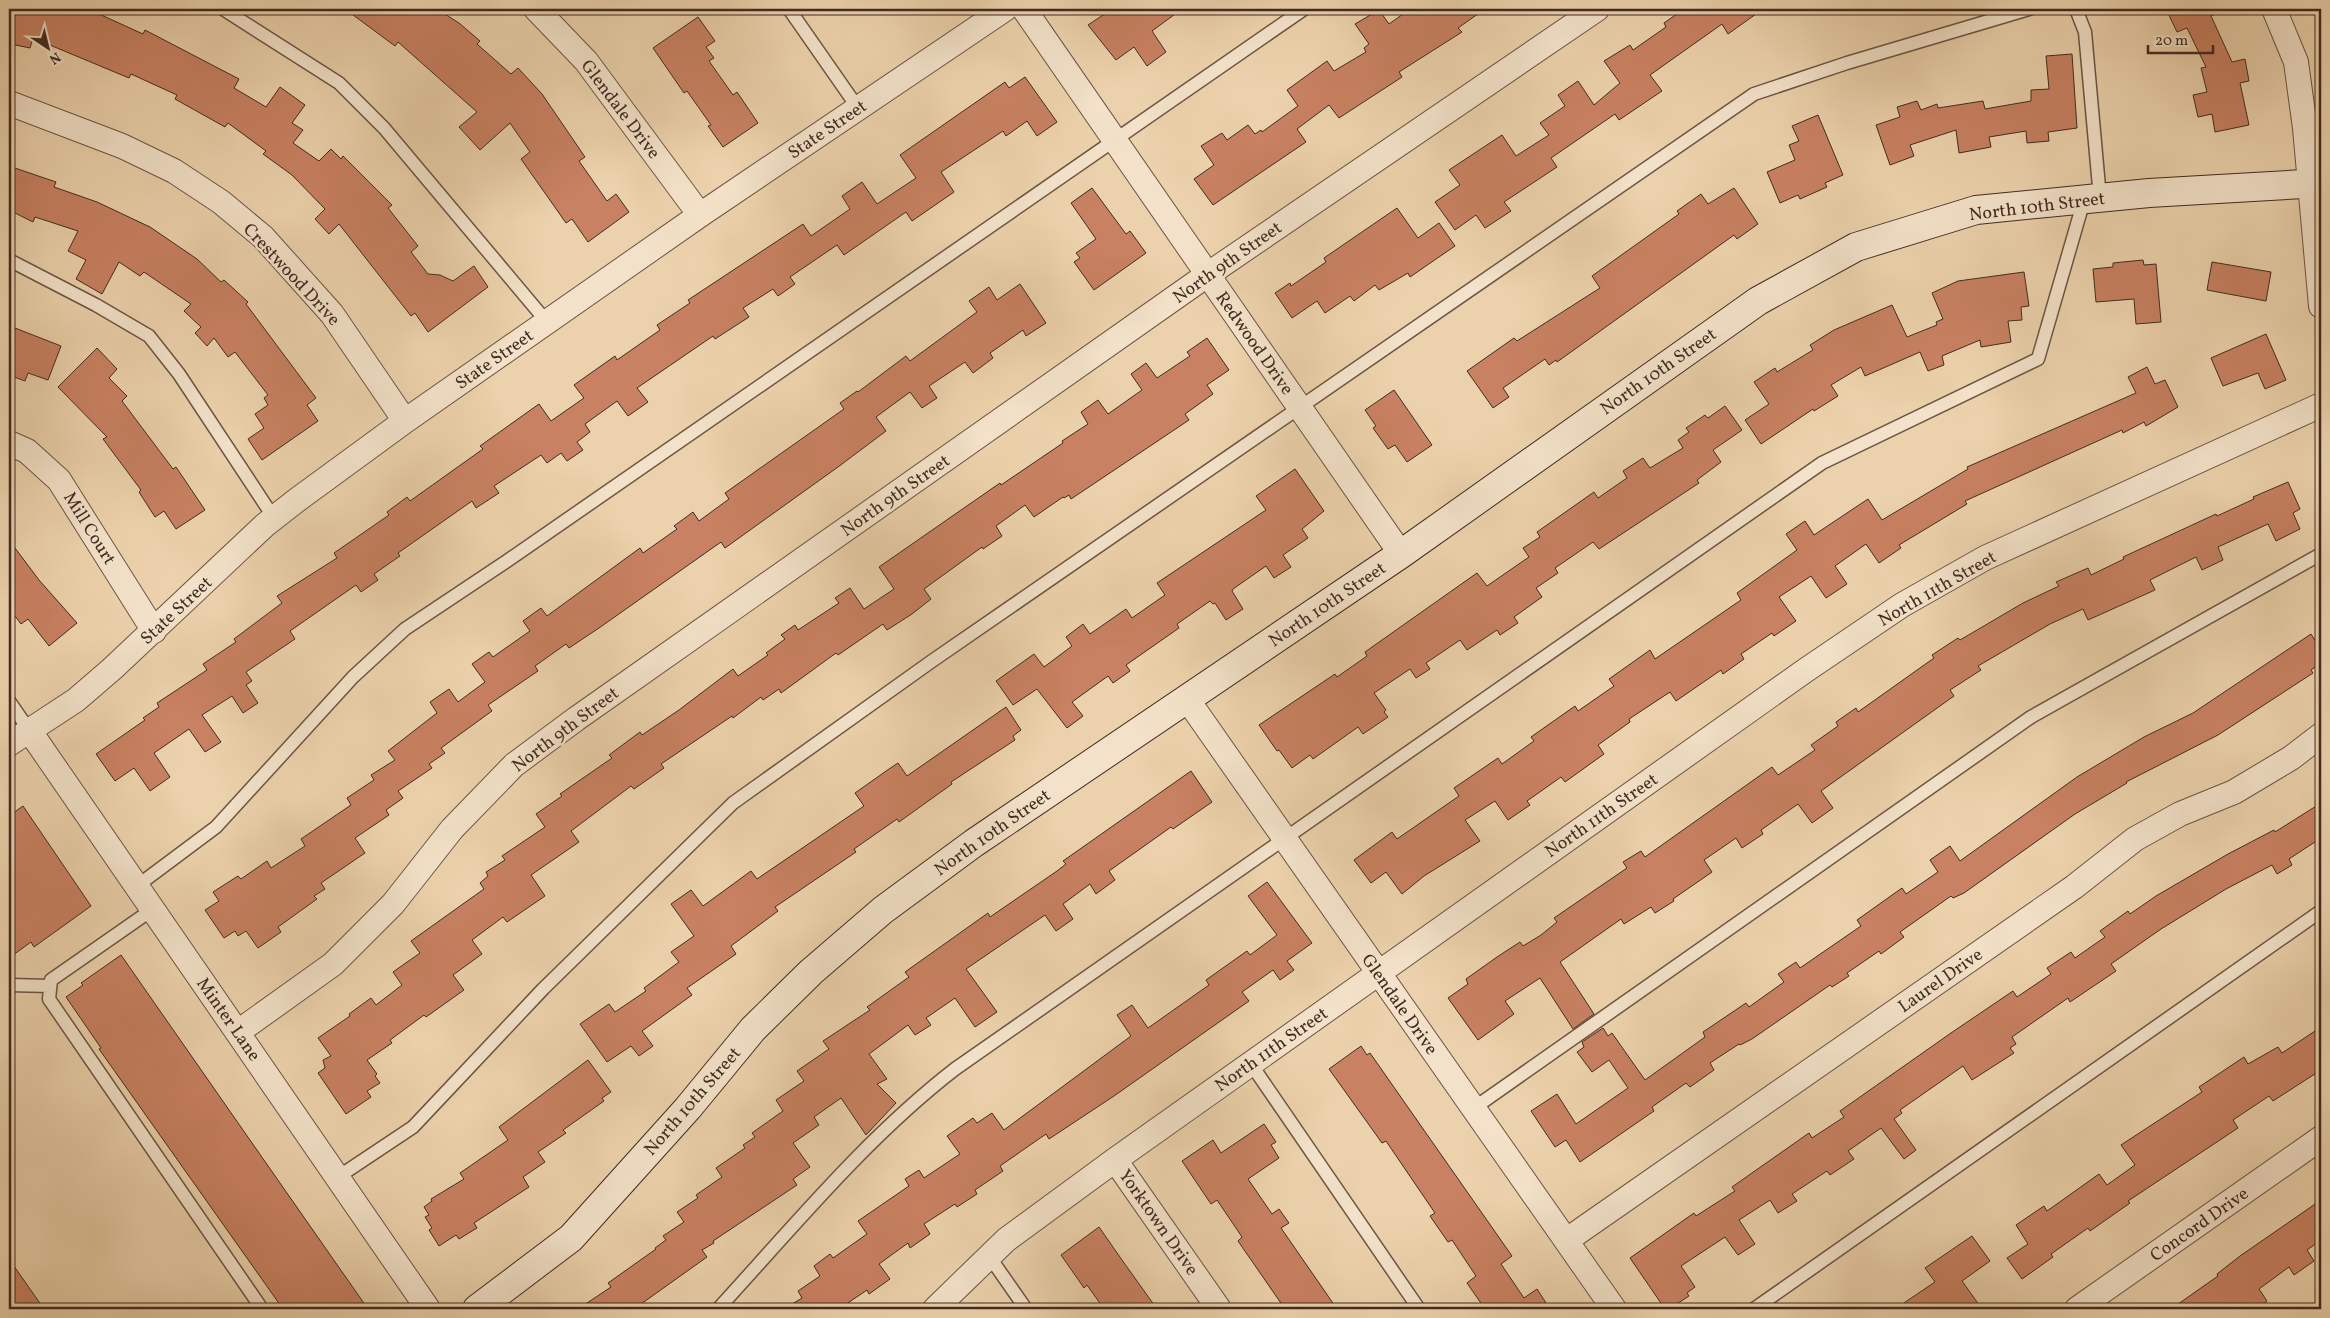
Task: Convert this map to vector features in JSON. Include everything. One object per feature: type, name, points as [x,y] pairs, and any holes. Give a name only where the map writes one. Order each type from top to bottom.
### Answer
[{"type":"main road","name":"North 10th Street","points":[[477,1309],[571,1238],[682,1115],[753,1029],[826,959],[883,910],[974,843],[1401,554],[1758,301],[1856,247],[1976,210],[2092,199],[2315,184]]},
{"type":"street","name":"Glendale Drive","points":[[536,9],[586,60],[700,215]]},
{"type":"street","name":"State Street","points":[[9,744],[76,700],[154,631],[274,518],[404,421],[700,215],[1005,9]]},
{"type":"street","name":"Redwood Drive","points":[[1024,9],[1401,554]]},
{"type":"street","name":"North 9th Street","points":[[238,1032],[333,964],[393,904],[452,829],[514,765],[576,719],[1207,275],[1597,9]]},
{"type":"street","points":[[2274,9],[2296,62],[2315,184],[2321,306]]},
{"type":"street","name":"Crestwood Drive","points":[[9,102],[122,146],[174,171],[221,202],[263,237],[332,314],[404,421]]},
{"type":"street","name":"North 11th Street","points":[[935,1309],[1006,1240],[1378,973],[1806,670],[1902,605],[1985,558],[2321,405]]},
{"type":"street","name":"Mill Court","points":[[9,443],[26,451],[60,480],[154,631]]},
{"type":"street","name":"Glendale Drive","points":[[1186,699],[1614,1309]]},
{"type":"street","name":"Minter Lane","points":[[29,730],[428,1309]]},
{"type":"street","name":"Laurel Drive","points":[[1567,1240],[2066,892],[2135,839],[2180,814],[2234,792],[2291,758],[2321,735]]},
{"type":"street","name":"Concord Drive","points":[[2077,1309],[2321,1138]]},
{"type":"street","name":"Yorktown Drive","points":[[1116,1160],[1219,1309]]},
{"type":"lane","points":[[223,9],[339,83],[384,128],[546,322]]},
{"type":"lane","points":[[788,9],[858,108]]},
{"type":"lane","points":[[137,886],[216,827],[353,677],[405,629],[507,561],[1304,9]]},
{"type":"lane","points":[[338,1177],[413,1127],[543,989],[733,803],[932,661],[1754,94],[1847,63],[2029,9]]},
{"type":"lane","points":[[718,1309],[868,1146],[913,1102],[955,1069],[1822,463],[2038,359],[2092,199],[2084,32],[2076,9]]},
{"type":"lane","points":[[9,260],[96,305],[148,336],[179,374],[274,518]]},
{"type":"lane","points":[[1474,1108],[2031,717],[2321,554]]},
{"type":"lane","points":[[9,701],[29,730]]},
{"type":"lane","points":[[152,909],[51,980],[48,999],[262,1309]]},
{"type":"lane","points":[[1754,1309],[2321,911]]},
{"type":"lane","points":[[9,985],[50,986]]},
{"type":"lane","points":[[1251,1064],[1419,1309]]},
{"type":"lane","points":[[989,1256],[1026,1309]]},
{"type":"building","points":[[9,9],[88,9],[143,34],[145,30],[239,79],[234,88],[266,107],[280,87],[305,105],[292,123],[303,130],[293,143],[319,161],[331,149],[341,159],[343,156],[392,205],[388,208],[418,246],[411,252],[428,274],[440,275],[453,281],[474,266],[488,287],[428,332],[415,313],[411,316],[339,224],[329,234],[315,219],[325,209],[292,175],[263,154],[266,151],[228,123],[225,127],[175,99],[177,95],[131,74],[129,78],[33,38],[30,48],[11,44],[13,32],[9,30]]},
{"type":"building","points":[[345,9],[437,9],[459,23],[480,41],[477,44],[511,74],[518,68],[542,94],[585,157],[579,161],[607,201],[616,194],[629,212],[588,242],[572,219],[566,223],[521,159],[530,152],[510,123],[480,150],[459,127],[477,112],[398,42],[395,46]]},
{"type":"building","points":[[1112,9],[1182,9],[1152,31],[1166,52],[1147,66],[1134,47],[1116,60],[1088,25]]},
{"type":"building","points":[[1410,9],[1485,9],[1458,28],[1462,32],[1399,72],[1402,77],[1339,118],[1329,105],[1297,129],[1306,142],[1213,205],[1194,179],[1214,165],[1201,146],[1222,133],[1227,140],[1248,125],[1255,134],[1261,130],[1262,132],[1298,106],[1287,90],[1327,61],[1334,71],[1366,52],[1364,48],[1369,44],[1355,24],[1379,10],[1389,24]]},
{"type":"building","points":[[1684,9],[1763,9],[1728,34],[1722,24],[1650,75],[1662,91],[1619,120],[1615,114],[1551,158],[1557,167],[1504,202],[1511,211],[1485,228],[1476,215],[1455,230],[1435,202],[1460,185],[1449,170],[1502,135],[1516,156],[1549,135],[1540,123],[1565,106],[1558,95],[1578,81],[1594,105],[1620,83],[1604,61],[1630,45],[1633,50],[1666,27],[1664,23]]},
{"type":"building","points":[[2166,9],[2227,9],[2211,16],[2232,62],[2245,59],[2249,81],[2240,83],[2249,125],[2215,132],[2212,114],[2198,117],[2193,95],[2207,92],[2201,68],[2206,67],[2187,28],[2177,32]]},
{"type":"building","points":[[698,17],[715,41],[706,47],[714,58],[709,61],[733,95],[737,92],[758,123],[723,147],[708,126],[711,125],[687,91],[684,93],[653,48]]},
{"type":"building","points":[[2072,54],[2077,128],[2048,132],[2049,141],[2027,143],[2026,131],[1989,137],[1991,147],[1959,153],[1956,130],[1910,145],[1914,156],[1890,165],[1876,125],[1900,117],[1897,107],[1917,101],[1921,110],[1937,104],[1938,108],[1983,101],[1985,109],[2031,101],[2031,90],[2049,89],[2046,56]]},
{"type":"building","points":[[1025,77],[1057,122],[1037,136],[1027,121],[1006,136],[1003,131],[941,172],[954,192],[912,221],[906,212],[844,255],[837,245],[790,277],[795,284],[778,296],[773,289],[743,308],[749,317],[715,339],[713,336],[637,388],[648,402],[628,416],[617,401],[585,424],[590,432],[577,442],[583,450],[567,461],[561,453],[547,463],[541,455],[494,486],[499,493],[476,508],[472,501],[398,553],[400,556],[374,574],[378,580],[361,592],[356,585],[290,631],[295,639],[246,672],[252,681],[246,685],[258,703],[243,713],[232,696],[202,715],[221,742],[205,752],[189,729],[154,753],[170,777],[150,791],[134,768],[115,781],[96,754],[145,720],[143,718],[159,707],[157,703],[207,670],[203,664],[236,642],[234,639],[282,603],[277,596],[337,558],[334,553],[389,515],[387,512],[407,497],[410,501],[483,449],[480,446],[539,404],[551,421],[584,398],[574,385],[615,356],[617,360],[660,330],[657,325],[690,303],[688,300],[803,224],[811,236],[850,209],[842,196],[862,182],[877,204],[916,178],[900,155],[1005,82],[1009,88]]},
{"type":"building","points":[[1818,115],[1843,175],[1825,183],[1827,187],[1800,199],[1798,195],[1780,203],[1767,172],[1795,160],[1789,145],[1799,141],[1792,126]]},
{"type":"building","points":[[9,166],[56,182],[54,187],[97,202],[150,227],[197,259],[221,282],[224,280],[248,302],[246,304],[316,398],[307,405],[318,421],[262,460],[248,439],[264,428],[255,414],[268,405],[264,398],[268,395],[235,352],[228,357],[214,338],[207,346],[195,333],[201,327],[184,311],[191,304],[144,272],[140,276],[119,262],[102,294],[76,279],[86,260],[68,251],[78,231],[35,217],[33,222],[9,210]]},
{"type":"building","points":[[1092,188],[1126,234],[1130,231],[1146,253],[1094,290],[1074,262],[1080,258],[1076,253],[1096,239],[1071,203]]},
{"type":"building","points":[[1734,188],[1758,224],[1737,239],[1734,235],[1557,362],[1556,360],[1549,365],[1545,359],[1503,388],[1509,397],[1493,408],[1467,371],[1514,338],[1517,341],[1600,288],[1592,276],[1679,214],[1677,211],[1701,194],[1708,204]]},
{"type":"building","points":[[1397,208],[1418,238],[1439,223],[1455,246],[1410,277],[1408,273],[1379,290],[1375,285],[1354,301],[1350,296],[1325,313],[1317,301],[1292,318],[1275,293],[1290,283],[1291,286],[1326,262],[1324,258]]},
{"type":"building","points":[[2143,260],[2144,265],[2156,264],[2161,322],[2136,324],[2134,299],[2096,302],[2093,269],[2113,267],[2113,263]]},
{"type":"building","points":[[2212,262],[2271,272],[2266,301],[2207,290]]},
{"type":"building","points":[[2024,272],[2029,306],[2021,307],[2022,320],[2008,321],[2011,342],[1981,347],[1980,340],[1942,356],[1944,365],[1928,371],[1920,352],[1865,376],[1861,367],[1831,385],[1838,396],[1814,411],[1813,409],[1761,444],[1745,420],[1769,404],[1754,382],[1775,368],[1777,372],[1813,350],[1810,345],[1834,330],[1892,305],[1907,337],[1937,325],[1936,322],[1943,319],[1932,293],[1958,281]]},
{"type":"building","points":[[1020,284],[1046,323],[1026,336],[1023,330],[990,353],[993,358],[973,373],[965,362],[929,386],[937,398],[922,408],[910,392],[876,417],[886,431],[838,467],[725,548],[721,542],[569,648],[566,644],[535,666],[538,671],[488,705],[492,711],[441,748],[445,753],[429,764],[432,768],[398,791],[403,798],[386,810],[389,815],[355,838],[365,853],[321,883],[325,889],[314,896],[317,899],[278,927],[281,932],[258,948],[246,931],[238,936],[235,931],[224,938],[205,910],[219,901],[213,892],[238,876],[241,879],[267,861],[271,868],[305,846],[301,839],[351,805],[347,798],[374,780],[371,775],[395,760],[388,751],[437,713],[430,702],[449,689],[458,702],[485,682],[472,664],[489,652],[493,657],[530,631],[523,621],[541,608],[547,616],[640,548],[643,553],[677,529],[674,526],[693,512],[699,521],[729,499],[725,493],[844,409],[840,403],[906,356],[910,361],[977,312],[969,301],[989,287],[997,300]]},
{"type":"building","points":[[15,328],[61,346],[48,380],[28,373],[25,381],[9,375],[9,345]]},
{"type":"building","points":[[2266,334],[2286,380],[2265,389],[2258,373],[2223,386],[2211,358]]},
{"type":"building","points":[[1207,338],[1229,370],[1207,385],[1213,394],[1185,414],[1189,420],[1071,499],[1069,495],[1063,497],[1034,517],[1025,505],[996,526],[1002,536],[983,549],[982,547],[924,589],[931,599],[912,614],[887,630],[883,624],[838,655],[836,653],[781,693],[779,689],[763,700],[761,697],[733,718],[732,716],[661,764],[664,768],[634,789],[631,786],[571,831],[579,842],[531,875],[545,896],[507,922],[503,917],[472,940],[482,954],[453,975],[464,990],[426,1017],[424,1015],[390,1040],[392,1043],[367,1060],[377,1074],[375,1076],[380,1083],[367,1091],[371,1097],[346,1114],[318,1073],[325,1068],[323,1060],[331,1056],[318,1038],[350,1016],[349,1014],[371,998],[376,1005],[402,985],[393,972],[420,953],[411,941],[484,889],[480,883],[488,876],[486,872],[505,860],[502,856],[545,827],[536,814],[562,796],[560,794],[612,758],[609,755],[640,732],[642,735],[679,710],[733,669],[738,676],[768,655],[766,653],[785,639],[781,635],[795,625],[798,630],[839,603],[835,598],[850,588],[864,609],[894,589],[879,567],[1000,483],[1001,485],[1063,443],[1062,441],[1088,424],[1081,412],[1098,400],[1108,414],[1142,390],[1131,374],[1146,363],[1157,378],[1190,356],[1187,352]]},
{"type":"building","points":[[97,348],[117,369],[109,378],[127,396],[122,401],[173,469],[176,467],[205,510],[176,529],[164,511],[155,517],[139,492],[141,490],[103,439],[107,437],[58,387]]},
{"type":"building","points":[[2147,367],[2155,384],[2165,380],[2178,407],[2146,426],[2144,422],[2123,433],[2122,430],[1965,501],[1967,504],[1899,545],[1901,548],[1879,563],[1866,544],[1835,566],[1847,584],[1826,598],[1811,576],[1779,597],[1796,621],[1774,636],[1772,633],[1741,654],[1744,659],[1723,674],[1721,670],[1676,701],[1670,692],[1629,719],[1630,722],[1598,745],[1604,754],[1565,782],[1561,777],[1527,801],[1530,805],[1508,820],[1495,801],[1465,820],[1480,841],[1424,876],[1402,894],[1386,872],[1371,883],[1354,860],[1392,832],[1397,839],[1459,796],[1454,788],[1498,758],[1502,764],[1534,741],[1531,737],[1575,706],[1578,711],[1614,686],[1609,679],[1650,650],[1655,659],[1741,600],[1737,593],[1797,550],[1786,534],[1805,521],[1814,535],[1868,499],[1882,520],[1968,469],[1967,467],[2136,393],[2128,377]]},
{"type":"building","points":[[1394,390],[1432,445],[1407,462],[1395,445],[1388,449],[1373,428],[1376,426],[1365,410]]},
{"type":"building","points":[[1725,406],[1742,430],[1713,450],[1721,462],[1697,480],[1699,483],[1599,549],[1593,542],[1555,568],[1558,573],[1536,588],[1542,597],[1514,617],[1518,623],[1500,635],[1497,630],[1467,650],[1460,640],[1426,663],[1430,669],[1416,678],[1410,669],[1374,693],[1386,710],[1384,712],[1388,717],[1363,734],[1358,727],[1313,759],[1310,755],[1292,768],[1279,750],[1277,751],[1259,725],[1335,674],[1337,677],[1367,656],[1365,652],[1477,573],[1487,586],[1529,557],[1523,548],[1540,537],[1537,532],[1594,492],[1598,498],[1627,478],[1623,471],[1643,458],[1650,468],[1683,448],[1678,440],[1689,432],[1686,428],[1705,415],[1708,418]]},
{"type":"building","points":[[1295,469],[1324,511],[1302,529],[1308,538],[1283,555],[1291,567],[1274,578],[1266,566],[1233,589],[1232,591],[1243,609],[1226,620],[1215,603],[1213,604],[1210,601],[1177,624],[1179,628],[1126,665],[1130,671],[1113,683],[1108,676],[1072,702],[1083,716],[1067,728],[1037,689],[1013,705],[996,681],[1034,654],[1044,667],[1072,646],[1066,637],[1083,624],[1090,634],[1126,609],[1132,618],[1165,595],[1157,583],[1266,510],[1256,496]]},
{"type":"building","points":[[2288,482],[2300,509],[2293,513],[2300,529],[2276,541],[2268,524],[2218,547],[2223,560],[2202,570],[2196,557],[2150,580],[2155,590],[2088,620],[2083,609],[2050,624],[1978,666],[1981,670],[1950,690],[1954,696],[1821,791],[1833,808],[1812,823],[1798,804],[1761,830],[1763,834],[1742,848],[1736,838],[1704,860],[1712,872],[1673,899],[1674,901],[1655,913],[1651,907],[1624,924],[1621,919],[1560,962],[1594,1014],[1573,1029],[1540,978],[1505,1001],[1514,1014],[1478,1040],[1448,998],[1468,984],[1466,979],[1497,957],[1520,942],[1523,946],[1541,935],[1557,922],[1554,918],[1627,868],[1623,862],[1641,851],[1645,857],[1772,767],[1778,775],[1815,750],[1811,745],[1838,726],[1836,722],[1856,708],[1858,712],[1934,658],[1932,655],[1958,638],[1960,640],[2023,603],[2059,586],[2056,582],[2088,568],[2091,575],[2124,559],[2123,557],[2216,514],[2217,516],[2254,499],[2253,497]]},
{"type":"building","points":[[9,540],[39,580],[77,623],[49,646],[28,619],[21,624],[9,608]]},
{"type":"building","points":[[2311,634],[2321,650],[2321,663],[2311,670],[2313,673],[2218,735],[2126,782],[2075,814],[1964,893],[1953,898],[1951,896],[1900,932],[1904,937],[1881,954],[1879,951],[1847,973],[1849,976],[1832,987],[1830,985],[1752,1039],[1739,1044],[1710,1063],[1714,1070],[1690,1087],[1686,1083],[1652,1107],[1654,1111],[1580,1162],[1566,1140],[1555,1147],[1531,1111],[1557,1094],[1576,1124],[1628,1088],[1609,1060],[1592,1072],[1577,1052],[1584,1047],[1582,1042],[1603,1028],[1608,1036],[1612,1033],[1645,1080],[1705,1037],[1703,1032],[1746,1003],[1749,1007],[1784,982],[1778,974],[1796,962],[1800,968],[1861,926],[1857,920],[1902,888],[1906,894],[1938,872],[1930,860],[1950,846],[1960,861],[2077,777],[2144,737],[2193,713]]},
{"type":"building","points":[[1006,707],[1021,730],[1013,736],[1015,740],[951,782],[952,784],[899,822],[897,819],[854,849],[856,852],[775,907],[778,911],[731,946],[736,954],[687,988],[692,995],[642,1031],[653,1046],[639,1056],[631,1046],[607,1062],[580,1024],[609,1004],[615,1012],[646,991],[644,988],[679,962],[671,952],[694,936],[671,904],[691,890],[703,906],[751,871],[757,879],[864,806],[855,793],[889,769],[898,763],[907,776]]},
{"type":"building","points":[[1191,771],[1212,802],[1173,829],[1171,827],[1109,871],[1115,880],[1096,894],[1090,884],[1063,904],[1073,919],[1056,931],[1045,915],[966,969],[997,1012],[975,1027],[955,998],[926,1018],[931,1025],[915,1035],[908,1025],[869,1054],[887,1079],[877,1084],[896,1103],[866,1135],[841,1098],[814,1117],[819,1125],[793,1143],[810,1167],[793,1179],[797,1185],[713,1241],[714,1243],[702,1250],[707,1257],[634,1309],[578,1309],[611,1287],[608,1283],[656,1249],[666,1240],[663,1236],[684,1222],[677,1212],[698,1198],[696,1195],[722,1177],[716,1168],[745,1148],[743,1145],[755,1137],[752,1133],[783,1111],[776,1100],[804,1081],[797,1071],[829,1049],[823,1041],[870,1010],[867,1007],[909,977],[905,972],[988,913],[990,917],[1057,871],[1066,864],[1063,861]]},
{"type":"building","points":[[2321,803],[2321,838],[2289,859],[2292,865],[2277,874],[2272,865],[2226,889],[2161,929],[2111,964],[2116,971],[2070,1002],[2068,998],[2012,1037],[2016,1044],[2010,1048],[2014,1053],[1972,1080],[1963,1066],[1900,1110],[1902,1113],[1894,1119],[1916,1150],[1904,1159],[1881,1128],[1848,1151],[1854,1159],[1830,1175],[1827,1171],[1792,1194],[1797,1201],[1778,1213],[1770,1200],[1739,1220],[1755,1244],[1738,1255],[1725,1237],[1681,1266],[1695,1287],[1687,1293],[1689,1296],[1669,1309],[1665,1309],[1630,1258],[1694,1213],[1696,1216],[1735,1191],[1732,1187],[1809,1133],[1812,1138],[1844,1117],[1840,1111],[2013,991],[2017,997],[2051,974],[2047,968],[2071,952],[2075,958],[2105,937],[2100,931],[2128,911],[2130,914],[2156,896],[2228,854],[2274,830],[2275,832]]},
{"type":"building","points":[[23,806],[91,906],[34,947],[31,942],[9,958],[9,816]]},
{"type":"building","points":[[1267,882],[1312,943],[1287,961],[1294,970],[1280,980],[1273,970],[1242,992],[1249,1001],[1114,1096],[1049,1139],[1046,1134],[1000,1166],[1003,1171],[975,1190],[977,1194],[957,1207],[955,1204],[924,1224],[930,1234],[910,1248],[908,1243],[879,1264],[890,1279],[869,1294],[867,1290],[839,1309],[784,1309],[802,1298],[798,1291],[820,1276],[814,1266],[830,1254],[833,1258],[867,1234],[858,1221],[909,1186],[905,1179],[919,1170],[924,1178],[960,1154],[947,1136],[973,1118],[977,1123],[992,1113],[1004,1130],[1131,1036],[1117,1015],[1132,1005],[1148,1028],[1209,985],[1206,980],[1247,951],[1250,955],[1277,935],[1248,896]]},
{"type":"building","points":[[121,955],[368,1309],[283,1309],[99,1049],[101,1048],[66,997],[83,985],[81,983]]},
{"type":"building","points":[[2321,1027],[2321,1070],[2273,1101],[2269,1096],[2233,1120],[2238,1128],[2128,1201],[2130,1203],[2090,1231],[2088,1228],[2051,1254],[2053,1257],[2022,1279],[2007,1258],[2028,1244],[2016,1225],[2044,1206],[2047,1211],[2099,1174],[2107,1185],[2135,1165],[2121,1145],[2202,1092],[2199,1087],[2244,1057],[2248,1064],[2278,1047],[2282,1053]]},
{"type":"building","points":[[1361,1046],[1367,1055],[1370,1053],[1512,1256],[1501,1264],[1524,1298],[1537,1289],[1550,1309],[1485,1309],[1467,1283],[1476,1276],[1452,1240],[1448,1242],[1430,1216],[1435,1213],[1386,1141],[1382,1143],[1329,1069]]},
{"type":"building","points":[[588,1060],[611,1092],[602,1098],[604,1101],[563,1130],[566,1133],[538,1152],[545,1162],[523,1177],[529,1187],[474,1223],[477,1228],[459,1239],[456,1235],[439,1246],[429,1230],[432,1228],[425,1217],[429,1215],[424,1207],[432,1201],[431,1199],[464,1179],[460,1173],[508,1140],[499,1127]]},
{"type":"building","points":[[1264,1124],[1276,1142],[1271,1145],[1279,1158],[1248,1179],[1272,1214],[1279,1209],[1289,1223],[1281,1228],[1337,1309],[1285,1309],[1238,1241],[1242,1237],[1217,1200],[1211,1204],[1182,1161],[1213,1140],[1221,1153]]},
{"type":"building","points":[[2321,1200],[2321,1240],[2307,1250],[2314,1261],[2294,1275],[2289,1267],[2259,1289],[2267,1301],[2257,1309],[2171,1309],[2218,1276],[2217,1274],[2240,1256]]},
{"type":"building","points":[[1099,1227],[1157,1309],[1104,1309],[1087,1285],[1084,1288],[1061,1255]]},
{"type":"building","points":[[1972,1236],[1990,1261],[1962,1281],[1982,1309],[1895,1309],[1935,1282],[1925,1268]]},
{"type":"building","points":[[9,1259],[44,1309],[9,1309]]}]
